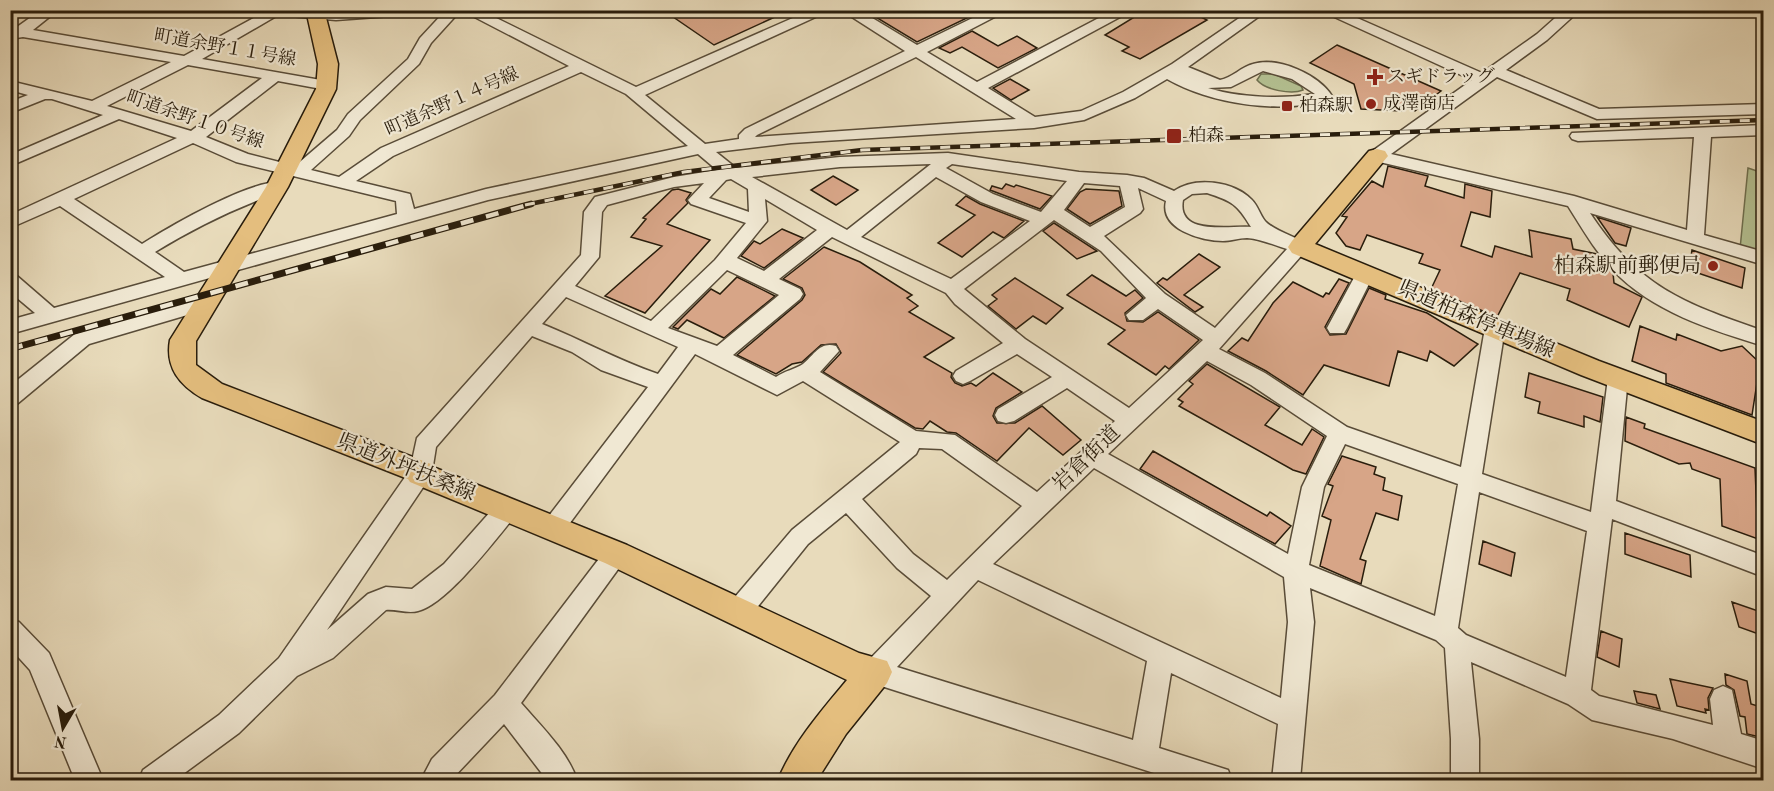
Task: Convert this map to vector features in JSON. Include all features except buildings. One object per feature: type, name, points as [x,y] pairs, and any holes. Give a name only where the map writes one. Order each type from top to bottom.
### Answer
[{"type":"main road","name":"県道外坪扶桑線","points":[[316,13],[328,64],[327,85],[287,176],[204,303],[183,340],[180,351],[181,362],[192,379],[212,392],[421,473],[616,554],[856,668],[874,672]]},
{"type":"main road","points":[[1300,247],[1377,156]]},
{"type":"main road","name":"県道柏森停車場線","points":[[1300,247],[1618,378],[1764,434]]},
{"type":"main road","points":[[796,780],[834,722],[874,672]]},
{"type":"street","points":[[14,34],[51,10]]},
{"type":"street","points":[[94,106],[188,61],[268,11],[316,13],[418,10]]},
{"type":"street","points":[[142,252],[183,227],[287,176],[334,141],[354,117],[414,61],[425,41],[454,10]]},
{"type":"street","points":[[468,10],[632,93],[704,149],[728,174],[756,186],[830,229],[953,288],[962,299],[1018,344],[1128,419]]},
{"type":"street","points":[[632,93],[824,10]]},
{"type":"street","points":[[848,10],[1034,123]]},
{"type":"street","points":[[748,143],[747,135],[751,132],[1001,10]]},
{"type":"street","points":[[977,88],[1126,10]]},
{"type":"street","points":[[10,327],[406,217],[563,176],[704,149],[748,143],[839,134],[1034,123],[1084,115],[1098,110],[1172,70],[1261,10]]},
{"type":"street","points":[[1326,10],[1489,75],[1597,114],[1764,109]]},
{"type":"street","points":[[1377,156],[1542,37],[1573,10]]},
{"type":"street","name":"町道余野１１号線","points":[[14,34],[327,85]]},
{"type":"street","name":"町道余野１４号線","points":[[343,182],[387,152],[582,66]]},
{"type":"street","points":[[1263,66],[1272,67],[1319,87],[1324,96],[1311,100],[1220,96],[1206,92],[1172,70],[1214,85],[1229,83],[1246,72],[1263,66]]},
{"type":"street","points":[[1246,72],[1252,86],[1276,99]]},
{"type":"street","points":[[10,222],[192,138],[275,76]]},
{"type":"street","name":"町道余野１０号線","points":[[10,85],[43,94],[53,94],[192,138],[287,176],[343,182],[404,198],[406,217]]},
{"type":"street","points":[[10,108],[43,94]]},
{"type":"street","points":[[10,161],[118,114]]},
{"type":"street","points":[[1578,136],[1764,130]]},
{"type":"street","points":[[1731,131],[1764,139]]},
{"type":"street","points":[[1695,239],[1703,132]]},
{"type":"street","points":[[1377,156],[1574,202],[1764,259]]},
{"type":"street","points":[[153,780],[229,724],[288,667],[421,473],[425,444],[590,257],[591,218],[595,207],[604,199],[674,182],[840,162],[942,163],[1127,180],[1148,185],[1175,198]]},
{"type":"street","points":[[942,163],[987,198],[1048,215],[1094,237],[1210,345],[1339,433],[1470,480],[1602,516],[1764,567]]},
{"type":"street","points":[[848,238],[942,163]]},
{"type":"street","points":[[728,174],[697,200],[758,221]]},
{"type":"street","points":[[953,288],[1048,215],[1079,177]]},
{"type":"street","points":[[1094,237],[1097,231],[1134,209],[1127,180]]},
{"type":"street","points":[[653,330],[722,264],[758,221],[756,186]]},
{"type":"street","points":[[1199,187],[1228,192],[1247,206],[1259,226],[1300,247],[1249,232],[1223,235],[1195,230],[1178,219],[1172,207],[1175,198],[1188,189],[1199,187]]},
{"type":"street","points":[[61,198],[181,279]]},
{"type":"street","points":[[1574,202],[1608,252],[1643,286],[1676,306],[1764,339]]},
{"type":"street","points":[[766,279],[830,229]]},
{"type":"street","name":"岩倉街道","points":[[874,672],[974,567],[1128,419],[1210,345],[1300,247]]},
{"type":"street","points":[[718,357],[793,294],[733,263],[722,264]]},
{"type":"street","points":[[1337,328],[1365,274]]},
{"type":"street","points":[[10,281],[51,316]]},
{"type":"street","points":[[562,288],[718,357],[777,387],[796,374],[806,373],[912,439],[947,441],[1039,506]]},
{"type":"street","points":[[1136,315],[1158,298]]},
{"type":"street","points":[[10,398],[82,339],[204,303]]},
{"type":"street","points":[[528,326],[579,347],[608,365],[663,384]]},
{"type":"street","points":[[1465,780],[1465,739],[1451,638],[1470,480],[1495,328]]},
{"type":"street","points":[[963,376],[1018,344]]},
{"type":"street","points":[[554,528],[691,345]]},
{"type":"street","points":[[806,373],[829,351]]},
{"type":"street","points":[[1006,416],[1067,378]]},
{"type":"street","points":[[1577,695],[1602,516],[1618,378]]},
{"type":"street","points":[[1286,780],[1301,622],[1296,571],[1313,487],[1339,433]]},
{"type":"street","points":[[738,612],[800,537],[908,448],[912,439]]},
{"type":"street","points":[[1092,456],[1296,571],[1577,695],[1592,707],[1730,743],[1764,755]]},
{"type":"street","points":[[847,499],[905,561],[947,594]]},
{"type":"street","points":[[288,667],[324,650],[377,602],[386,598],[416,601],[453,572],[507,509]]},
{"type":"street","points":[[435,780],[442,769],[504,704],[616,554]]},
{"type":"street","points":[[974,567],[1291,716]]},
{"type":"street","points":[[10,630],[40,662],[89,780]]},
{"type":"street","points":[[1144,756],[1161,656]]},
{"type":"street","points":[[874,672],[1218,780]]},
{"type":"street","points":[[1723,699],[1730,743]]},
{"type":"street","points":[[504,704],[535,740],[563,780]]},
{"type":"green space","points":[[1261,74],[1274,74],[1301,86],[1303,90],[1292,92],[1272,89],[1257,80]]},
{"type":"green space","points":[[1748,168],[1763,173],[1763,257],[1740,249]]},
{"type":"railway","points":[[525,205],[684,172],[862,150],[1764,120]]},
{"type":"railway","points":[[10,349],[531,204]]},
{"type":"place","name":"スギドラッグ","points":[[1375,77]]},
{"type":"place","name":"成澤商店","points":[[1371,104]]},
{"type":"place","name":"柏森駅","points":[[1287,106]]},
{"type":"place","name":"柏森","points":[[1174,136]]},
{"type":"place","name":"柏森駅前郵便局","points":[[1713,266]]}]
